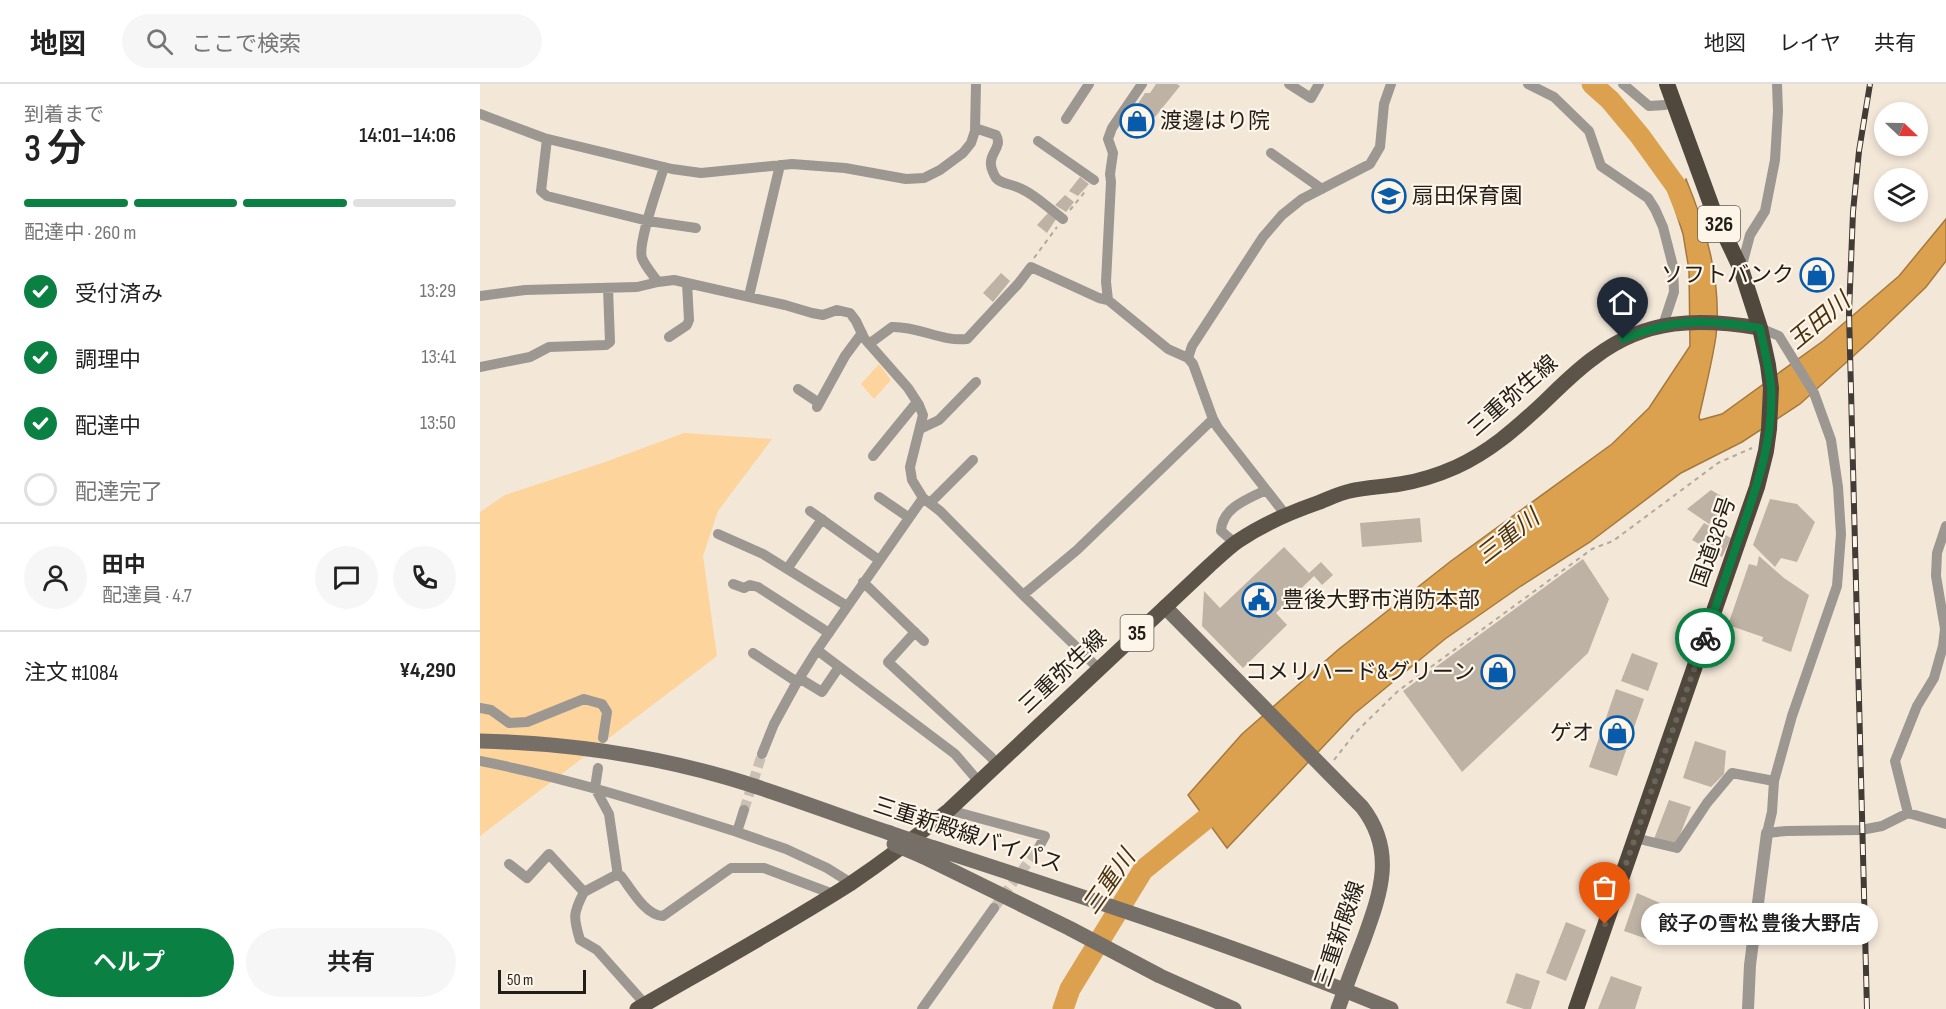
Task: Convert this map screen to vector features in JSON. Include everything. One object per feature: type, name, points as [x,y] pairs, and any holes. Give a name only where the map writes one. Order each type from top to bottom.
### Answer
[{"type":"highway","name":"326","points":[[1667,84],[1713,210],[1741,269],[1760,328]]},
{"type":"highway","name":"国道326号","points":[[1576,1009],[1757,487],[1765,458],[1771,388],[1760,328]]},
{"type":"main road","name":"三重弥生線","points":[[641,1006],[833,894],[905,845],[949,810],[1235,543],[1285,514],[1349,491],[1399,484],[1460,466],[1496,445],[1597,355],[1623,339],[1666,325],[1691,321],[1727,322],[1760,328]]},
{"type":"main road","name":"三重新殿線","points":[[1165,607],[1311,755],[1368,815],[1375,827],[1382,853],[1382,882],[1378,900],[1338,1009]]},
{"type":"main road","name":"三重新殿線バイパス","points":[[480,741],[545,744],[600,750],[670,764],[746,784],[833,814],[928,852],[1088,898],[1345,990]]},
{"type":"main road","name":"三重新殿線バイパス","points":[[928,852],[1160,976],[1234,1009]]},
{"type":"main road","points":[[1345,990],[1392,1009]]},
{"type":"street","points":[[480,114],[547,139],[664,168],[701,173],[792,164],[845,168],[906,179],[924,178],[940,170],[963,153],[971,143],[975,128],[976,84]]},
{"type":"street","points":[[1066,119],[1089,84]]},
{"type":"street","points":[[1108,300],[1106,282],[1110,174],[1113,153],[1108,139],[1112,128],[1142,84]]},
{"type":"street","points":[[1289,84],[1311,98],[1319,84]]},
{"type":"street","points":[[1188,358],[1192,346],[1263,237],[1282,215],[1302,199],[1370,164],[1380,147],[1383,104],[1391,84]]},
{"type":"street","points":[[1528,84],[1554,97],[1575,117],[1589,131],[1601,166],[1648,198],[1655,209],[1663,227],[1673,266],[1674,292],[1666,325]]},
{"type":"street","points":[[1623,84],[1649,106],[1665,105]]},
{"type":"street","points":[[1741,269],[1750,235],[1765,211],[1773,170],[1778,111],[1777,84]]},
{"type":"street","points":[[975,128],[996,135],[999,139],[990,164],[995,178],[1020,187],[1063,219]]},
{"type":"street","points":[[547,139],[541,191],[547,196],[648,221],[696,228]]},
{"type":"street","points":[[1038,141],[1094,180]]},
{"type":"street","points":[[1271,153],[1322,189]]},
{"type":"street","points":[[749,296],[780,165]]},
{"type":"street","points":[[658,282],[643,260],[641,252],[664,168]]},
{"type":"street","points":[[869,344],[892,327],[928,332],[955,340],[967,339],[1031,267],[1108,300],[1168,349],[1188,358],[1193,364],[1218,428],[1285,514]]},
{"type":"street","points":[[480,296],[525,290],[637,287],[674,280],[749,296],[812,313],[823,315],[837,310],[850,313],[869,344],[908,388],[923,415],[910,467],[912,480],[927,501],[940,511],[1099,669]]},
{"type":"street","points":[[669,337],[687,325],[690,320],[687,283]]},
{"type":"street","points":[[480,367],[530,357],[549,346],[606,345],[610,342],[608,288]]},
{"type":"street","points":[[1748,1009],[1750,965],[1767,833],[1772,812],[1774,781],[1792,716],[1837,586],[1841,534],[1838,487],[1831,440],[1814,393],[1779,336],[1760,328]]},
{"type":"street","points":[[798,389],[818,405],[845,356],[862,333]]},
{"type":"street","points":[[920,429],[939,420],[976,382]]},
{"type":"street","points":[[873,456],[917,402]]},
{"type":"street","points":[[1023,595],[1077,550],[1213,419]]},
{"type":"street","points":[[762,754],[774,724],[798,680],[908,517],[973,460]]},
{"type":"street","points":[[1235,543],[1221,531],[1221,524],[1235,506],[1266,490]]},
{"type":"street","points":[[879,497],[908,517]]},
{"type":"street","points":[[810,511],[879,560]]},
{"type":"street","points":[[787,569],[822,519]]},
{"type":"street","points":[[1908,813],[1895,761],[1917,706],[1934,678],[1943,646],[1945,629],[1936,576],[1937,553],[1946,526]]},
{"type":"street","points":[[718,534],[763,555],[848,606]]},
{"type":"street","points":[[863,582],[924,641]]},
{"type":"street","points":[[733,584],[744,588],[750,585],[758,586],[829,633]]},
{"type":"street","points":[[915,632],[888,662],[997,765]]},
{"type":"street","points":[[817,650],[955,754],[979,782]]},
{"type":"street","points":[[753,652],[822,692],[839,667]]},
{"type":"street","points":[[480,708],[491,710],[509,723],[527,722],[584,699],[602,704],[607,712],[603,738]]},
{"type":"street","points":[[480,761],[523,769],[595,788],[737,832],[786,849],[827,868],[851,883]]},
{"type":"street","points":[[598,768],[595,788],[609,814],[618,876]]},
{"type":"street","points":[[1635,838],[1677,848],[1707,803],[1732,773],[1774,781]]},
{"type":"street","points":[[737,832],[744,810]]},
{"type":"street","points":[[949,810],[1045,836],[1038,849]]},
{"type":"street","points":[[1767,833],[1861,830],[1882,826],[1908,813],[1946,824]]},
{"type":"street","points":[[509,864],[527,878],[549,854],[584,892]]},
{"type":"street","points":[[641,1006],[597,950],[580,940],[575,924],[575,909],[584,892],[616,875],[621,876],[646,908],[655,915],[663,916],[731,868],[764,868],[833,894]]},
{"type":"street","points":[[922,1009],[994,908]]},
{"type":"path","points":[[1332,763],[1356,732],[1398,691],[1592,549],[1613,541],[1718,463],[1752,448]]},
{"type":"shaded area","points":[[879,364],[891,380],[874,399],[861,384]]},
{"type":"shaded area","points":[[684,433],[772,439],[718,511],[703,556],[717,656],[480,836],[480,512],[505,495]]},
{"type":"water","points":[[1686,179],[1706,236],[1717,296],[1716,336],[1700,420],[1722,414],[1823,341],[1899,276],[1946,219],[1946,261],[1926,287],[1800,404],[1742,442],[1681,473],[1590,542],[1445,639],[1354,714],[1227,848],[1188,795],[1242,734],[1339,649],[1451,561],[1612,444],[1649,408],[1690,346],[1689,270],[1683,234],[1672,200]]},
{"type":"building","points":[[1156,84],[1180,86],[1155,117],[1137,105],[1145,93],[1150,93]]},
{"type":"building","name":"渡邊はり院","points":[[1137,109],[1149,120],[1137,133],[1125,122]]},
{"type":"building","points":[[1080,177],[1089,184],[1078,196],[1069,191]]},
{"type":"building","points":[[1065,195],[1074,202],[1066,212],[1055,205]]},
{"type":"building","points":[[1048,213],[1056,219],[1047,233],[1037,225]]},
{"type":"building","name":"ソフトバンク","points":[[1821,258],[1832,280],[1813,290],[1802,270]]},
{"type":"building","points":[[1001,273],[1010,281],[993,302],[983,293]]},
{"type":"building","points":[[1711,490],[1731,502],[1709,524],[1687,509]]},
{"type":"building","points":[[1770,499],[1797,504],[1815,522],[1797,562],[1781,558],[1775,567],[1753,545]]},
{"type":"building","points":[[1420,518],[1422,542],[1362,547],[1360,523]]},
{"type":"building","points":[[1704,523],[1731,538],[1722,557],[1692,540]]},
{"type":"building","name":"豊後大野市消防本部","points":[[1284,547],[1309,573],[1321,562],[1333,575],[1322,585],[1314,576],[1276,613],[1287,625],[1243,668],[1202,626],[1204,591],[1220,608]]},
{"type":"building","points":[[1759,556],[1784,578],[1809,595],[1791,652],[1762,641],[1763,637],[1728,625],[1749,564],[1757,566]]},
{"type":"building","name":"コメリハード&グリーン","points":[[1583,559],[1609,599],[1588,653],[1462,772],[1403,691]]},
{"type":"building","points":[[1632,653],[1658,663],[1648,691],[1621,681]]},
{"type":"building","name":"ゲオ","points":[[1616,689],[1644,699],[1617,776],[1589,767]]},
{"type":"building","points":[[1695,741],[1726,751],[1724,774],[1711,787],[1683,778]]},
{"type":"building","points":[[1669,800],[1691,807],[1676,845],[1654,839]]},
{"type":"building","points":[[1637,893],[1667,906],[1653,941],[1624,931]]},
{"type":"building","points":[[1566,922],[1586,930],[1566,981],[1546,973]]},
{"type":"building","points":[[1516,973],[1540,981],[1531,1009],[1506,1003]]},
{"type":"building","points":[[1611,976],[1642,987],[1635,1009],[1598,1009]]},
{"type":"waterway","name":"三重川","points":[[1592,84],[1610,100],[1640,136],[1676,186],[1688,216]]},
{"type":"waterway","name":"三重川","points":[[1063,1009],[1070,989],[1143,870],[1228,801]]},
{"type":"tunnel","points":[[744,810],[762,754]]},
{"type":"tunnel","points":[[994,908],[1038,849]]},
{"type":"railway","points":[[1867,1009],[1849,313],[1853,212],[1859,151],[1870,84]]},
{"type":"way so far","points":[[1605,924],[1705,638]]},
{"type":"place","name":"渡邊はり院","points":[[1137,121]]},
{"type":"place","name":"扇田保育園","points":[[1389,196]]},
{"type":"place","name":"ソフトバンク","points":[[1817,275]]},
{"type":"place","name":"豊後大野市消防本部","points":[[1259,600]]},
{"type":"place","name":"コメリハード&グリーン","points":[[1498,672]]},
{"type":"place","name":"ゲオ","points":[[1617,733]]},
{"type":"place","name":"餃子の雪松 豊後大野店","points":[[1605,924]]},
{"type":"route","points":[[1623,339],[1679,322],[1727,322],[1760,328],[1771,388],[1766,451],[1757,487],[1705,638]]},
{"type":"water label","name":"玉田川","points":[[1819,321]]}]
